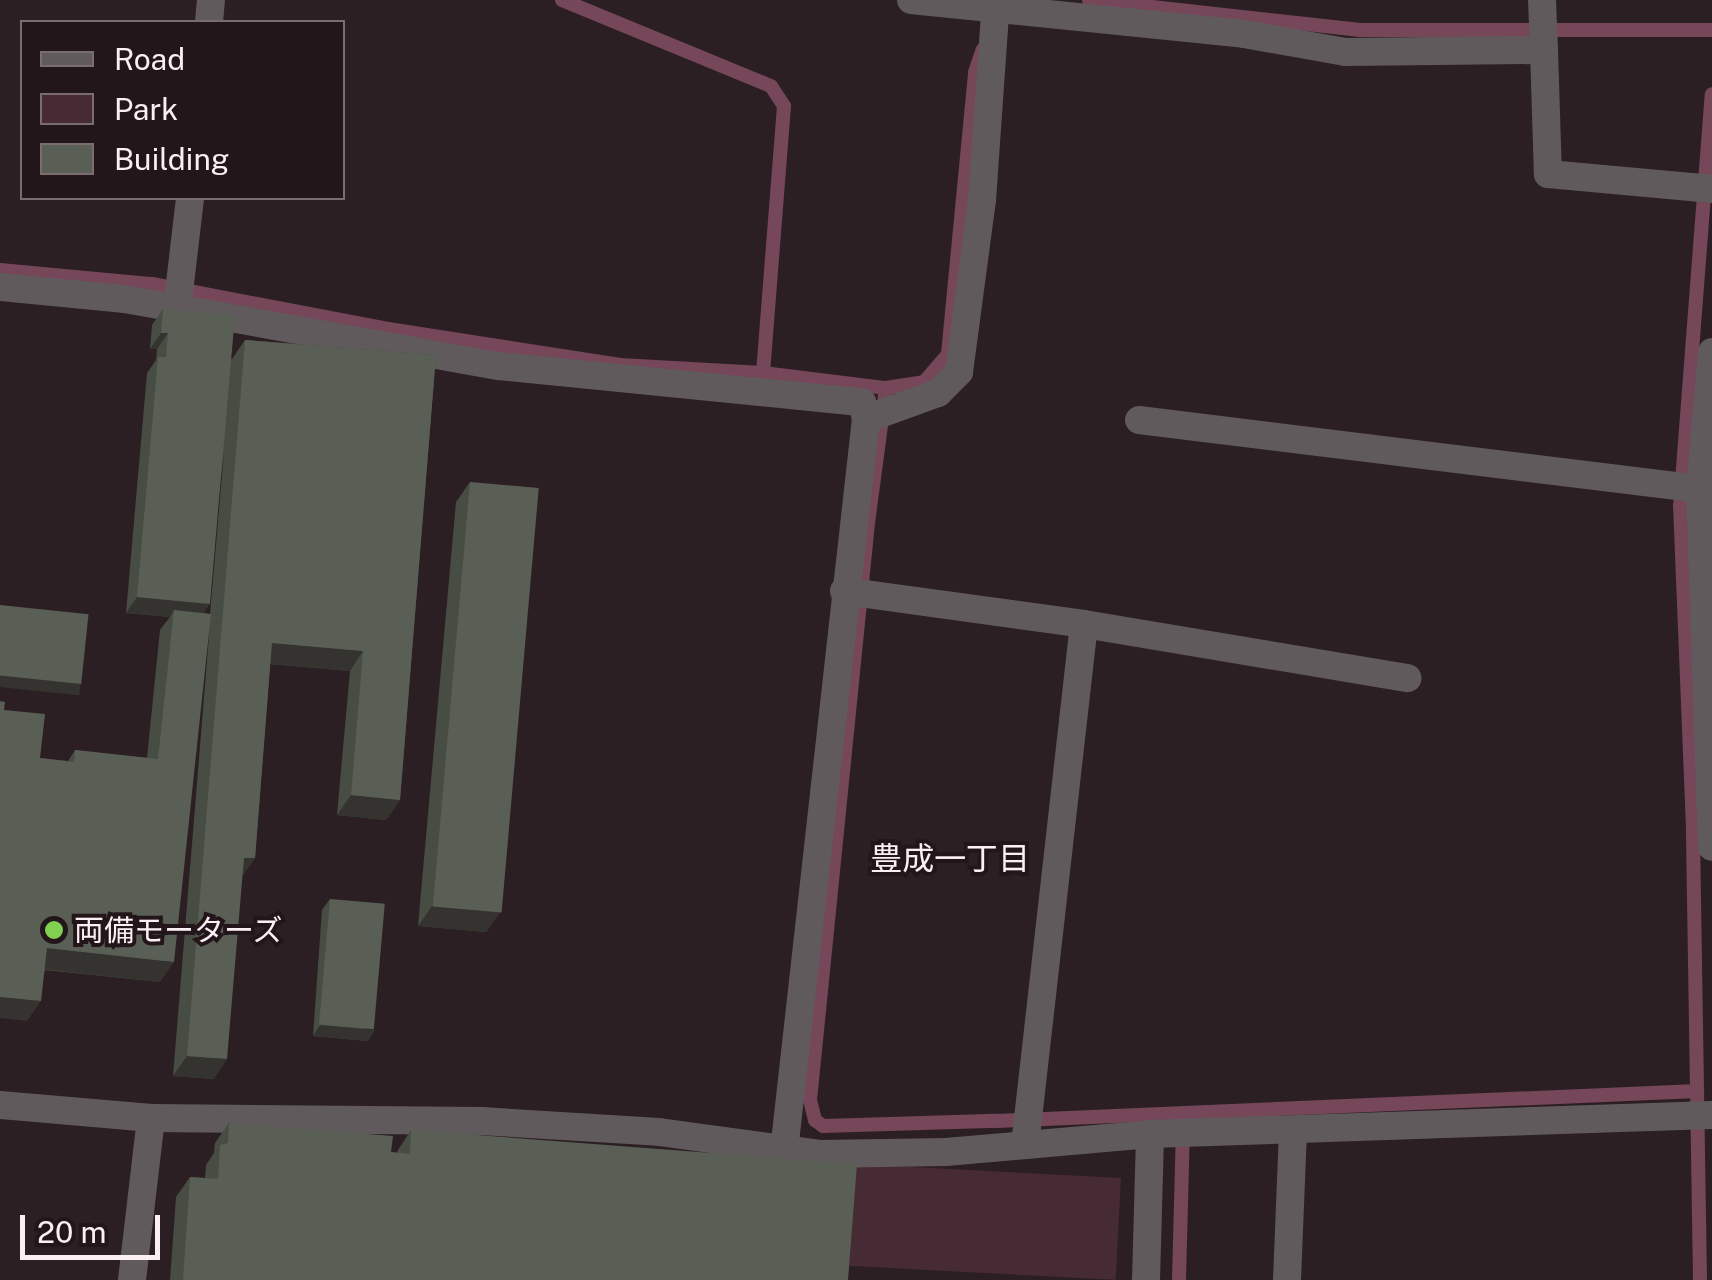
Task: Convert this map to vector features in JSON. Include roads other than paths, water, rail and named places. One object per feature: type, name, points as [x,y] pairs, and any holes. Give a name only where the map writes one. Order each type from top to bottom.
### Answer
[{"type":"street","points":[[911,0],[996,4],[1244,34],[1344,52],[1543,27],[1548,174],[1707,189]]},
{"type":"street","points":[[877,415],[938,393],[959,372],[982,200],[996,4]]},
{"type":"street","points":[[179,295],[190,200]]},
{"type":"street","points":[[0,287],[125,298],[179,295],[500,366],[862,402],[877,415]]},
{"type":"street","points":[[1712,352],[1688,487],[1707,519],[1712,848]]},
{"type":"street","points":[[784,1151],[877,415]]},
{"type":"street","points":[[1139,420],[1688,487]]},
{"type":"street","points":[[857,593],[1084,624],[1408,678]]},
{"type":"street","points":[[1027,1128],[1084,624]]},
{"type":"street","points":[[0,1106],[150,1118],[480,1121],[659,1132],[784,1151],[946,1152],[1027,1128],[1172,1134],[1702,1116]]},
{"type":"street","points":[[132,1280],[150,1118]]},
{"type":"street","points":[[1287,1280],[1293,1130]]},
{"type":"street","points":[[1146,1280],[1172,1134]]},
{"type":"waterway","points":[[562,0],[771,86],[784,106],[763,373]]},
{"type":"waterway","points":[[1089,0],[1360,30],[1712,30]]},
{"type":"waterway","points":[[0,270],[152,284],[388,329],[620,365],[763,373],[886,388],[924,382],[948,354],[975,72],[983,49]]},
{"type":"waterway","points":[[1700,1280],[1693,828],[1680,507],[1712,94]]},
{"type":"waterway","points":[[886,388],[868,523],[810,1100],[815,1120],[823,1126],[996,1121],[1697,1091]]},
{"type":"waterway","points":[[1179,1280],[1183,1131]]},
{"type":"place","name":"両備モーターズ","points":[[54,930]]},
{"type":"district","name":"豊成一丁目","points":[[950,859]]}]
